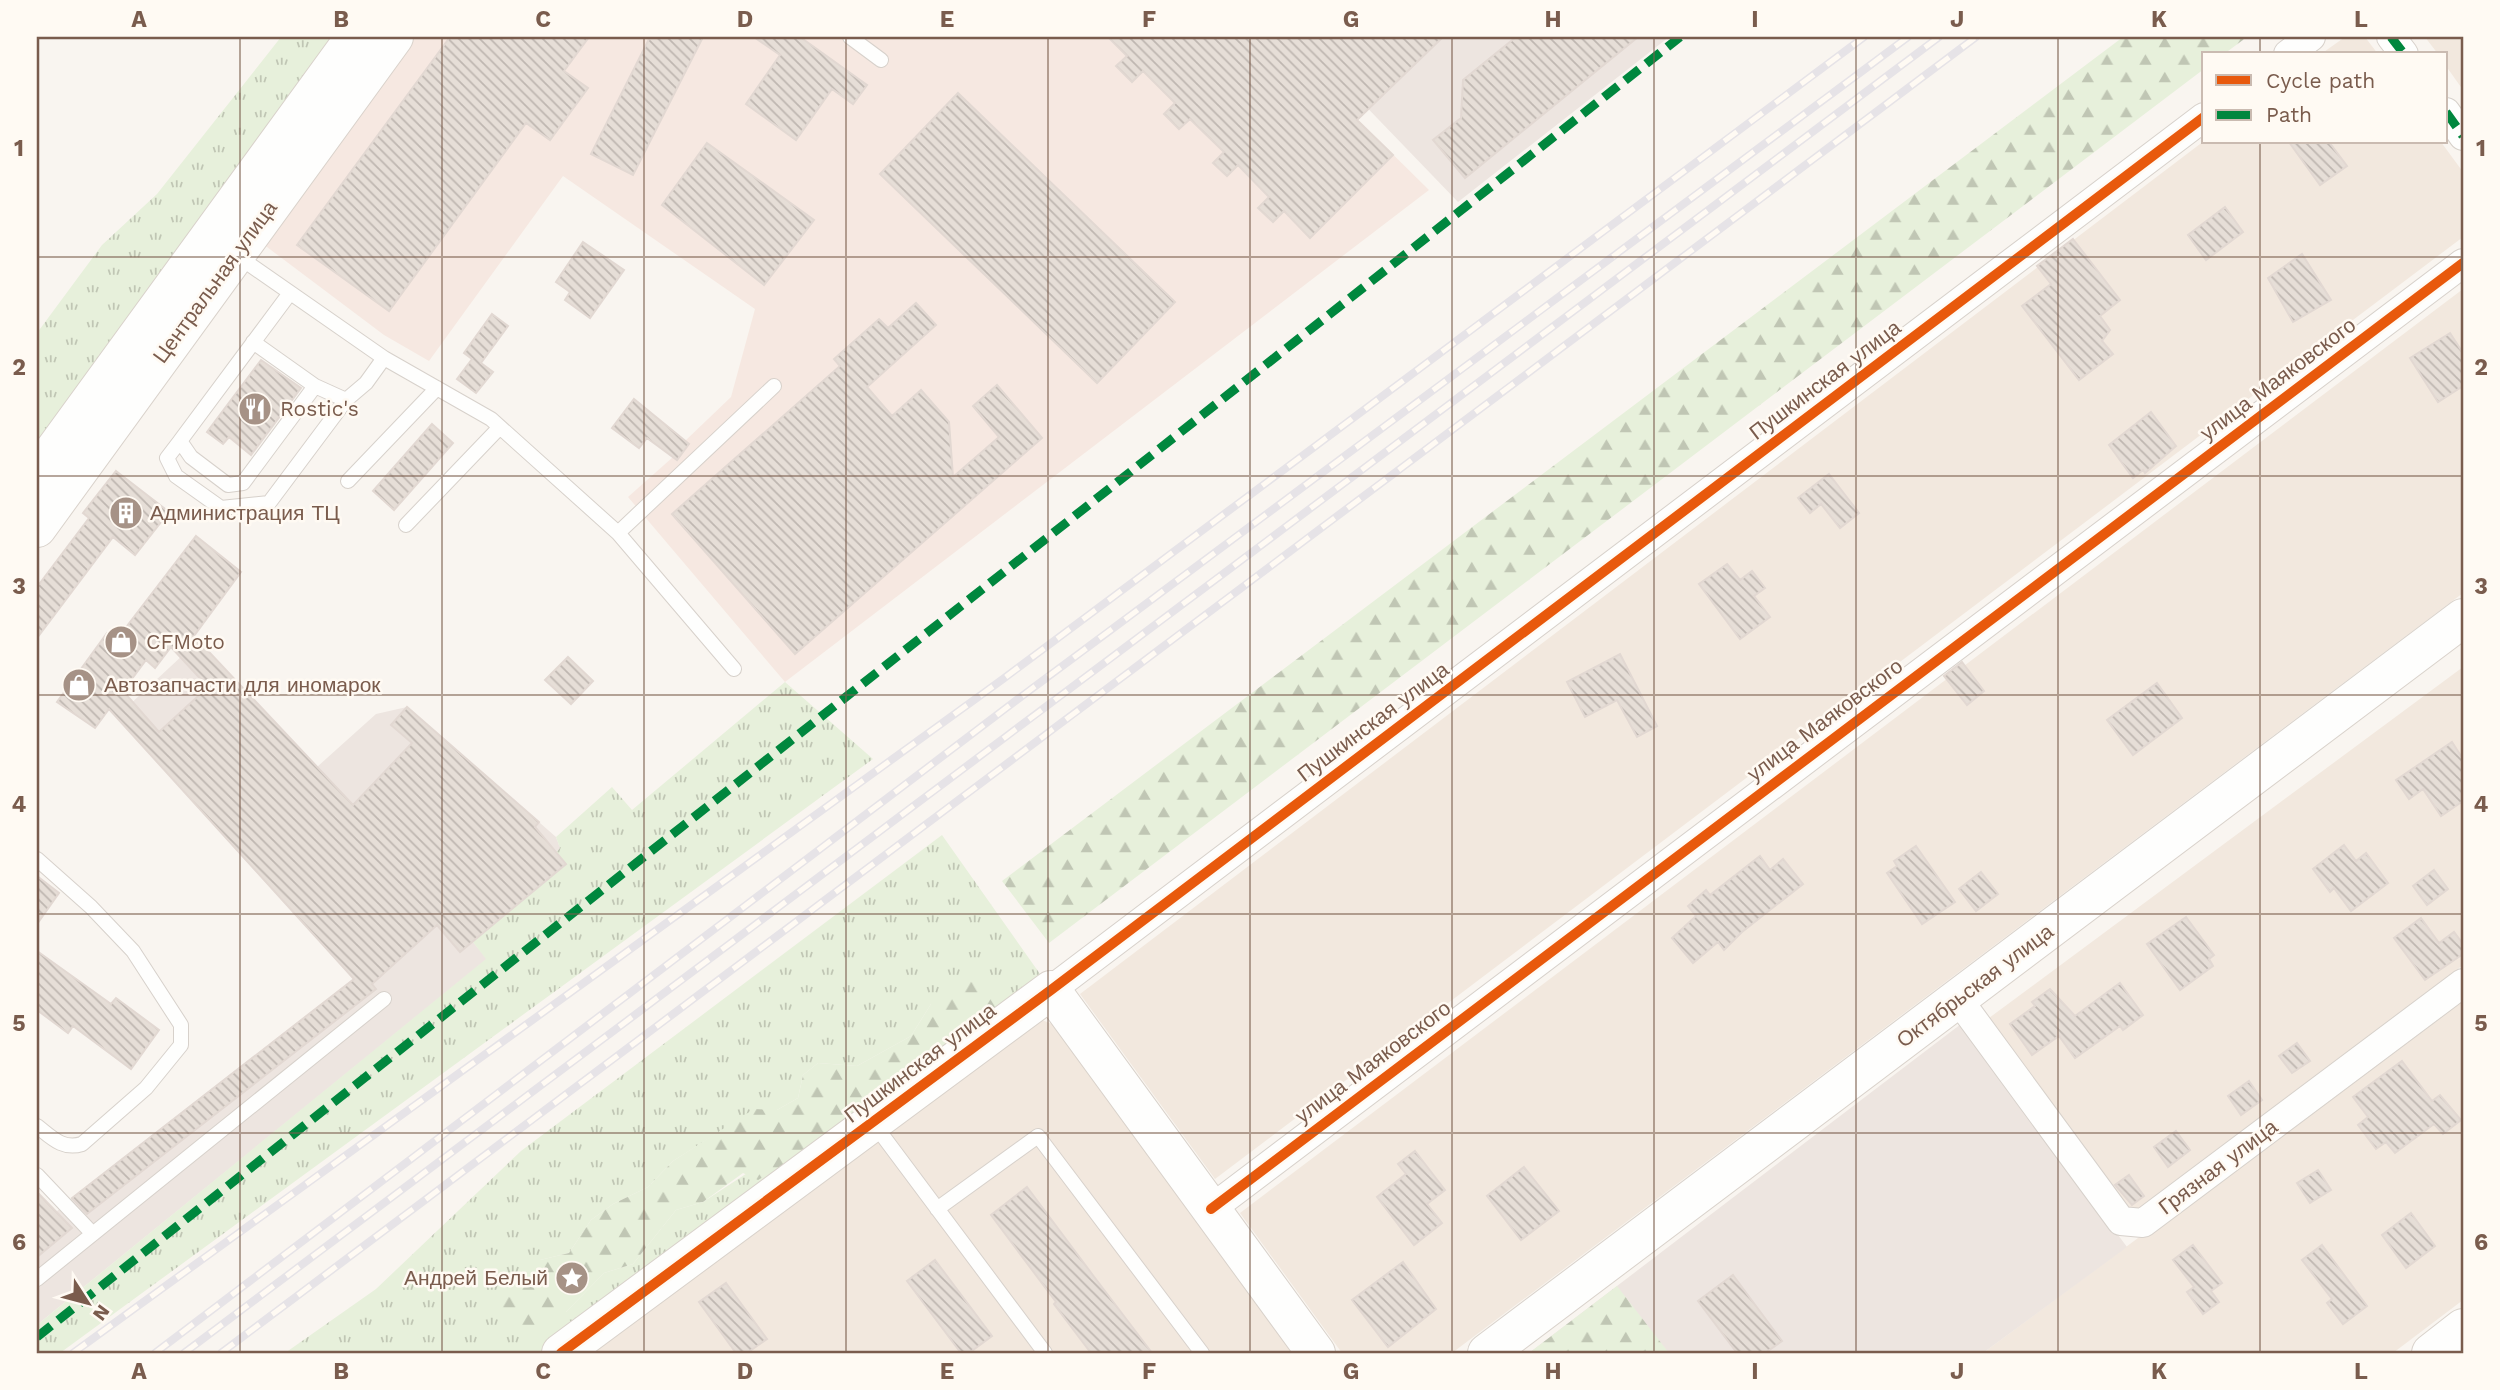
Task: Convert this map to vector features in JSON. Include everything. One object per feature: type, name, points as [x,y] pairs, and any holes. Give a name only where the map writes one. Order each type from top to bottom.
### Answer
[{"type":"street","name":"Центральная улица","points":[[37,474],[355,37]]},
{"type":"street","name":"Центральная улица","points":[[37,528],[394,37]]},
{"type":"street","points":[[2291,52],[2311,37]]},
{"type":"street","points":[[2391,37],[2402,52]]},
{"type":"street","points":[[2448,115],[2463,136]]},
{"type":"street","name":"Пушкинская улица","points":[[561,1353],[1051,990],[2202,119]]},
{"type":"street","name":"улица Маяковского","points":[[1211,1209],[2463,263]]},
{"type":"street","name":"Октябрьская улица","points":[[1487,1353],[1718,1187],[1958,999],[2463,618]]},
{"type":"street","name":"Грязная улица","points":[[1958,999],[2122,1221],[2143,1223],[2463,983]]},
{"type":"street","points":[[1051,990],[1316,1353]]},
{"type":"street","points":[[2431,1353],[2463,1328]]},
{"type":"lane","points":[[850,37],[881,60]]},
{"type":"lane","points":[[236,254],[384,358],[500,427],[618,533],[734,669]]},
{"type":"lane","points":[[290,293],[167,458],[176,476],[221,508],[269,503],[346,400],[366,383],[384,358]]},
{"type":"lane","points":[[253,342],[315,386],[346,400]]},
{"type":"lane","points":[[180,441],[191,457],[228,485],[243,483],[315,386]]},
{"type":"lane","points":[[618,533],[774,386]]},
{"type":"lane","points":[[348,481],[437,388]]},
{"type":"lane","points":[[407,525],[500,427]]},
{"type":"lane","points":[[37,859],[72,888],[133,951],[181,1025],[181,1045],[146,1088],[82,1144],[72,1147],[60,1144],[37,1126]]},
{"type":"lane","points":[[37,1279],[384,999]]},
{"type":"lane","points":[[873,1123],[1045,1353]]},
{"type":"lane","points":[[937,1209],[1038,1136],[1202,1353]]},
{"type":"lane","points":[[37,1175],[92,1234]]},
{"type":"shaded area","points":[[415,37],[1274,37],[1429,190],[785,682],[628,497],[673,457],[677,460],[689,444],[685,441],[731,397],[755,309],[563,176],[429,361],[384,335],[263,244]]},
{"type":"shaded area","points":[[1299,37],[1669,37],[1458,202]]},
{"type":"shaded area","points":[[2345,37],[2365,37],[2376,52],[2324,52]]},
{"type":"shaded area","points":[[2425,37],[2463,37],[2463,90],[2448,69],[2448,52],[2436,52]]},
{"type":"shaded area","points":[[2202,143],[2442,144],[2463,172],[2463,237],[1215,1179],[1080,994]]},
{"type":"shaded area","points":[[2463,289],[2463,593],[1452,1353],[1342,1353],[1240,1213]]},
{"type":"shaded area","points":[[198,641],[317,767],[376,714],[407,707],[556,837],[566,864],[473,942],[487,959],[37,1325],[37,1229],[75,1195],[353,979],[122,724],[127,719],[127,707]]},
{"type":"shaded area","points":[[2463,667],[2463,965],[2139,1209],[2126,1207],[1989,1018]]},
{"type":"shaded area","points":[[2463,997],[2463,1300],[2393,1353],[1983,1353]]},
{"type":"shaded area","points":[[1042,1020],[1057,1026],[1300,1353],[582,1353]]},
{"type":"shaded area","points":[[1961,1024],[2127,1247],[1983,1353],[1529,1353]]},
{"type":"green space","points":[[281,37],[347,37],[37,463],[37,333],[102,245],[157,194]]},
{"type":"green space","points":[[2123,37],[2247,37],[2227,52],[2202,52],[2202,71],[1049,943],[1002,881]]},
{"type":"green space","points":[[785,682],[873,759],[60,1353],[37,1353],[37,1325],[486,959],[473,942],[565,864],[556,853],[560,848],[556,837],[612,787],[632,810]]},
{"type":"green space","points":[[942,835],[1045,981],[542,1353],[285,1353],[376,1289],[521,1151]],"holes":[[[931,1004],[1003,1005],[703,1202],[676,1210],[633,1264],[604,1273],[566,1312],[540,1260],[569,1253],[591,1220],[613,1204],[648,1187],[673,1161],[754,1110],[777,1110],[798,1098],[803,1075],[818,1063],[857,1066],[911,1036]]]},
{"type":"green space","points":[[978,974],[999,984],[1003,1004],[785,1164],[758,1180],[743,1173],[703,1202],[676,1210],[633,1264],[604,1273],[566,1312],[522,1334],[499,1318],[504,1292],[540,1260],[569,1253],[591,1220],[613,1204],[648,1187],[673,1161],[754,1109],[777,1110],[798,1098],[803,1075],[818,1063],[857,1066],[911,1036],[931,1004]]},
{"type":"green space","points":[[1617,1286],[1669,1353],[1529,1353]]},
{"type":"building","points":[[450,37],[589,37],[564,71],[588,88],[550,140],[526,123],[389,311],[297,245]]},
{"type":"building","points":[[650,37],[703,37],[633,175],[591,154]]},
{"type":"building","points":[[754,37],[800,37],[867,85],[853,104],[832,89],[796,140],[746,104],[780,55]]},
{"type":"building","points":[[1108,37],[1443,37],[1357,120],[1393,155],[1310,238],[1284,211],[1273,222],[1258,208],[1269,197],[1238,165],[1227,176],[1213,163],[1224,152],[1190,119],[1179,129],[1164,114],[1175,103],[1143,71],[1132,82],[1116,66],[1127,56]]},
{"type":"building","points":[[1516,37],[1638,37],[1465,178],[1433,140],[1461,118],[1463,80]]},
{"type":"building","points":[[958,93],[1175,302],[1097,383],[880,174]]},
{"type":"building","points":[[707,143],[814,220],[764,285],[662,205]]},
{"type":"building","points":[[2290,144],[2330,144],[2347,166],[2320,185]]},
{"type":"building","points":[[2225,207],[2243,232],[2206,260],[2188,235]]},
{"type":"building","points":[[2073,239],[2120,300],[2100,316],[2110,330],[2102,341],[2113,354],[2079,380],[2022,306],[2051,284],[2037,266]]},
{"type":"building","points":[[583,242],[624,270],[590,318],[565,300],[570,292],[556,282]]},
{"type":"building","points":[[2302,254],[2331,300],[2293,322],[2268,278]]},
{"type":"building","points":[[916,303],[936,325],[867,387],[892,416],[921,390],[949,422],[953,477],[999,437],[973,406],[997,385],[1042,438],[795,654],[672,514],[840,366],[834,359],[879,319],[888,328]]},
{"type":"building","points":[[492,314],[508,326],[481,363],[493,372],[476,393],[457,379],[472,359],[464,353]]},
{"type":"building","points":[[2450,333],[2463,353],[2463,386],[2438,402],[2410,358]]},
{"type":"building","name":"Rostic's","points":[[261,360],[301,388],[251,455],[229,437],[223,444],[207,432]]},
{"type":"building","points":[[634,399],[689,444],[677,460],[647,438],[639,448],[612,428]]},
{"type":"building","points":[[2151,412],[2176,446],[2145,473],[2143,470],[2133,478],[2109,445]]},
{"type":"building","points":[[432,424],[453,443],[394,510],[373,491]]},
{"type":"building","points":[[116,471],[169,512],[135,555],[113,537],[37,638],[37,587],[89,518],[83,513]]},
{"type":"building","points":[[1829,474],[1859,513],[1840,528],[1821,504],[1810,513],[1798,498]]},
{"type":"building","points":[[196,536],[241,572],[194,636],[353,805],[412,743],[391,725],[407,707],[539,822],[535,827],[566,864],[460,952],[437,925],[372,984],[376,989],[87,1214],[72,1198],[354,979],[109,709],[95,728],[57,702],[107,633],[117,639]],"holes":[[[171,647],[208,687],[159,732],[123,691],[146,660],[155,668]]]},
{"type":"building","points":[[1727,564],[1740,580],[1752,571],[1765,588],[1754,596],[1770,617],[1740,639],[1699,584]]},
{"type":"building","points":[[1620,654],[1657,726],[1637,737],[1617,700],[1585,717],[1567,682]]},
{"type":"building","points":[[568,657],[593,681],[571,704],[545,680]]},
{"type":"building","points":[[1962,662],[1984,691],[1967,705],[1944,676]]},
{"type":"building","points":[[2157,683],[2182,718],[2133,755],[2107,720]]},
{"type":"building","points":[[2452,742],[2463,759],[2463,801],[2441,816],[2423,789],[2409,799],[2396,780]]},
{"type":"building","points":[[2344,845],[2356,861],[2366,853],[2388,883],[2351,911],[2334,888],[2330,892],[2313,869]]},
{"type":"building","points":[[1916,846],[1955,902],[1922,924],[1887,873],[1897,866],[1894,861]]},
{"type":"building","points":[[1760,856],[1770,870],[1783,859],[1803,884],[1742,932],[1724,950],[1718,942],[1693,963],[1672,938],[1696,916],[1688,906],[1706,890],[1710,895]]},
{"type":"building","points":[[2434,870],[2448,889],[2427,905],[2413,886]]},
{"type":"building","points":[[1981,872],[1998,894],[1976,911],[1959,889]]},
{"type":"building","points":[[37,876],[59,893],[37,924]]},
{"type":"building","points":[[2186,917],[2214,955],[2209,959],[2213,966],[2180,990],[2147,944]]},
{"type":"building","points":[[2421,918],[2439,943],[2454,932],[2463,944],[2463,954],[2425,980],[2394,938]]},
{"type":"building","points":[[37,951],[111,1004],[116,998],[159,1030],[131,1069],[73,1026],[68,1033],[37,1010]]},
{"type":"building","points":[[2120,983],[2143,1015],[2123,1030],[2120,1026],[2075,1058],[2059,1036],[2032,1055],[2010,1024],[2035,1006],[2032,1002],[2050,989],[2075,1016]]},
{"type":"building","points":[[2297,1043],[2310,1061],[2292,1073],[2279,1056]]},
{"type":"building","points":[[2402,1061],[2432,1101],[2440,1095],[2461,1120],[2443,1134],[2434,1124],[2395,1153],[2386,1142],[2376,1149],[2358,1125],[2368,1117],[2353,1097]]},
{"type":"building","points":[[2249,1081],[2262,1100],[2241,1115],[2228,1096]]},
{"type":"building","points":[[2176,1131],[2190,1150],[2168,1167],[2154,1147]]},
{"type":"building","points":[[1415,1151],[1445,1190],[1427,1204],[1442,1223],[1414,1245],[1377,1197],[1406,1174],[1398,1164]]},
{"type":"building","points":[[1524,1167],[1559,1211],[1521,1240],[1487,1196]]},
{"type":"building","points":[[2318,1170],[2331,1190],[2310,1203],[2297,1183]]},
{"type":"building","points":[[2129,1175],[2144,1196],[2132,1205],[2115,1185]]},
{"type":"building","points":[[1027,1187],[1152,1353],[1091,1353],[1054,1304],[1056,1302],[991,1215]]},
{"type":"building","points":[[37,1192],[72,1228],[37,1257]]},
{"type":"building","points":[[2411,1213],[2435,1246],[2406,1268],[2382,1235]]},
{"type":"building","points":[[2193,1245],[2222,1283],[2211,1291],[2219,1302],[2203,1314],[2187,1292],[2194,1287],[2173,1260]]},
{"type":"building","points":[[2322,1245],[2367,1306],[2343,1324],[2327,1303],[2332,1299],[2302,1260]]},
{"type":"building","points":[[935,1260],[992,1336],[969,1353],[961,1353],[907,1281]]},
{"type":"building","points":[[1403,1262],[1436,1309],[1388,1347],[1352,1300]]},
{"type":"building","points":[[1733,1275],[1782,1341],[1765,1353],[1737,1353],[1698,1301]]},
{"type":"building","points":[[726,1283],[767,1339],[747,1353],[736,1353],[699,1302]]},
{"type":"railway","points":[[73,1353],[1003,679],[1864,37]]},
{"type":"railway","points":[[155,1353],[1018,699],[1908,37]]},
{"type":"railway","points":[[184,1353],[1939,37]]},
{"type":"railway","points":[[221,1353],[1976,37]]},
{"type":"marked path","points":[[37,1337],[1680,37]]},
{"type":"marked path","points":[[2391,37],[2402,52]]},
{"type":"marked path","points":[[2448,115],[2463,136]]},
{"type":"cycle path","points":[[561,1353],[1051,990],[2202,119]]},
{"type":"cycle path","points":[[1211,1209],[2463,263]]},
{"type":"place","name":"Rostic's","points":[[255,409]]},
{"type":"place","name":"Администрация ТЦ","points":[[126,513]]},
{"type":"place","name":"CFMoto","points":[[121,642]]},
{"type":"place","name":"Автозапчасти для иномарок","points":[[79,685]]},
{"type":"place","name":"Андрей Белый","points":[[572,1278]]}]
